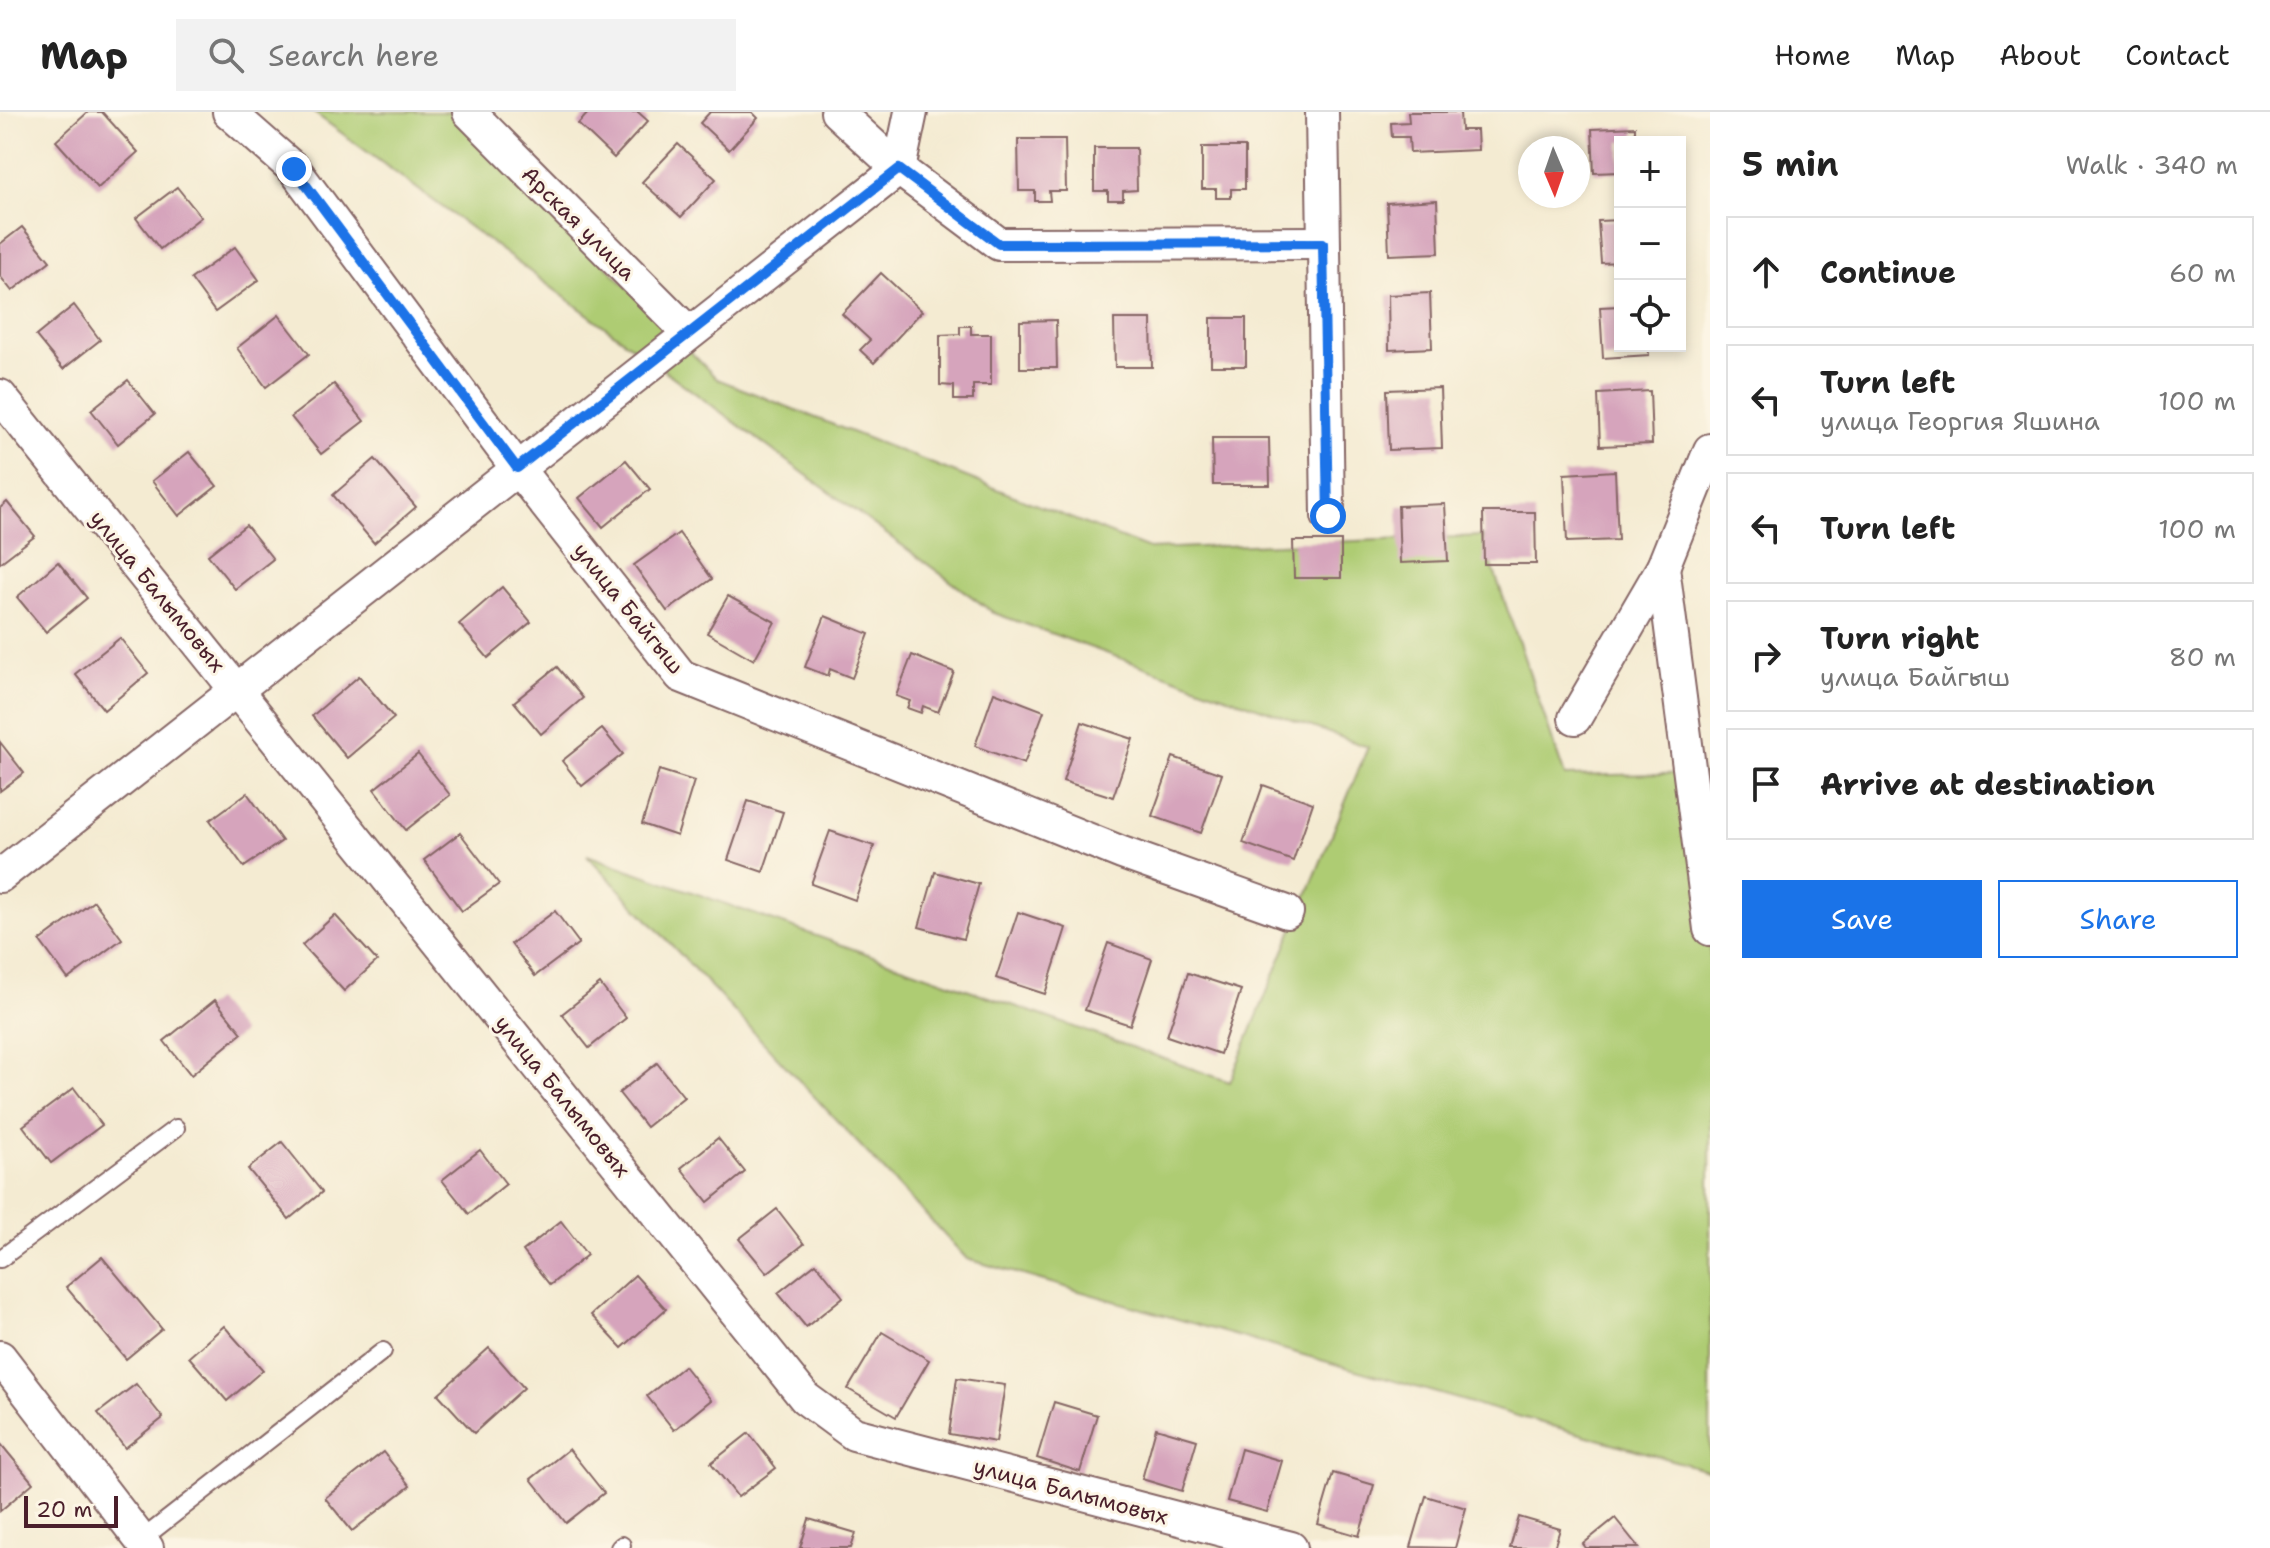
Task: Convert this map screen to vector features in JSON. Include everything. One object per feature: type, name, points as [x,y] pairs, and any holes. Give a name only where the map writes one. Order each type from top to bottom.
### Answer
[{"type":"street","name":"улица Байгыш","points":[[229,112],[294,169],[517,468],[681,676],[1122,853],[1287,912]]},
{"type":"street","name":"Арская улица","points":[[469,112],[689,333]]},
{"type":"street","points":[[837,112],[899,169],[999,244],[1323,243]]},
{"type":"street","points":[[0,876],[899,169],[911,112]]},
{"type":"street","points":[[1322,112],[1328,516]]},
{"type":"street","name":"улица Балымовых","points":[[0,396],[805,1398],[854,1434],[1291,1548]]},
{"type":"street","points":[[1575,718],[1663,567],[1710,450]]},
{"type":"street","points":[[1663,567],[1710,929]]},
{"type":"street","points":[[0,1357],[144,1544]]},
{"type":"lane","points":[[0,1259],[176,1128]]},
{"type":"lane","points":[[144,1544],[383,1351]]},
{"type":"green space","points":[[313,112],[455,112],[717,379],[1149,549],[1482,536],[1565,776],[1710,773],[1710,1471],[967,1259],[587,855],[1230,1082],[1368,747],[994,613]]},
{"type":"building","points":[[88,112],[102,112],[138,152],[98,188],[56,141]]},
{"type":"building","points":[[589,112],[638,112],[648,121],[614,158],[578,124]]},
{"type":"building","points":[[710,112],[752,112],[758,118],[729,150],[700,123]]},
{"type":"building","points":[[1408,112],[1460,112],[1461,130],[1477,130],[1478,150],[1410,153],[1409,137],[1392,137],[1391,123],[1409,122]]},
{"type":"building","points":[[1635,127],[1635,136],[1614,136],[1614,172],[1594,173],[1592,129]]},
{"type":"building","points":[[1018,139],[1065,139],[1066,191],[1049,191],[1050,201],[1035,201],[1035,191],[1019,191]]},
{"type":"building","points":[[678,144],[716,179],[681,217],[642,182]]},
{"type":"building","points":[[1202,147],[1245,147],[1245,189],[1231,189],[1231,198],[1216,198],[1216,189],[1202,189]]},
{"type":"building","points":[[1094,148],[1136,148],[1137,190],[1123,191],[1123,200],[1108,200],[1108,191],[1094,191]]},
{"type":"building","points":[[177,187],[201,217],[160,249],[136,218]]},
{"type":"building","points":[[1437,200],[1439,253],[1389,255],[1387,203]]},
{"type":"building","points":[[1614,220],[1614,262],[1601,263],[1598,221]]},
{"type":"building","points":[[22,227],[50,261],[12,291],[0,276],[0,244]]},
{"type":"building","points":[[235,247],[259,280],[215,312],[191,279]]},
{"type":"building","points":[[881,273],[922,311],[874,363],[860,350],[870,340],[842,314]]},
{"type":"building","points":[[1430,293],[1432,348],[1389,350],[1388,295]]},
{"type":"building","points":[[74,305],[100,340],[63,369],[36,336]]},
{"type":"building","points":[[1614,306],[1614,352],[1649,352],[1649,355],[1603,358],[1600,307]]},
{"type":"building","points":[[279,315],[309,354],[266,387],[237,348]]},
{"type":"building","points":[[1211,318],[1246,318],[1246,366],[1211,366]]},
{"type":"building","points":[[1114,319],[1151,319],[1152,367],[1115,367]]},
{"type":"building","points":[[1056,320],[1057,368],[1020,368],[1020,321]]},
{"type":"building","points":[[960,326],[971,326],[971,334],[991,334],[991,385],[973,385],[973,400],[954,400],[954,386],[940,385],[940,335],[960,334]]},
{"type":"building","points":[[128,380],[155,414],[118,444],[91,410]]},
{"type":"building","points":[[334,384],[364,421],[321,454],[291,417]]},
{"type":"building","points":[[1440,388],[1442,448],[1389,450],[1387,390]]},
{"type":"building","points":[[1650,391],[1652,444],[1600,446],[1598,394]]},
{"type":"building","points":[[1212,438],[1269,438],[1270,485],[1213,485]]},
{"type":"building","points":[[189,452],[217,486],[179,516],[152,481]]},
{"type":"building","points":[[375,459],[416,507],[374,543],[333,495]]},
{"type":"building","points":[[626,460],[650,489],[603,527],[579,498]]},
{"type":"building","points":[[1615,471],[1618,540],[1567,542],[1564,474]]},
{"type":"building","points":[[7,502],[35,536],[0,563],[0,508]]},
{"type":"building","points":[[1445,504],[1448,561],[1400,563],[1398,506]]},
{"type":"building","points":[[1483,512],[1535,512],[1536,564],[1484,564]]},
{"type":"building","points":[[246,525],[273,559],[235,589],[208,555]]},
{"type":"building","points":[[679,533],[712,579],[667,611],[634,565]]},
{"type":"building","points":[[1293,541],[1341,541],[1341,578],[1294,578]]},
{"type":"building","points":[[58,562],[87,598],[46,632],[17,597]]},
{"type":"building","points":[[502,587],[531,622],[488,658],[459,624]]},
{"type":"building","points":[[728,596],[775,622],[754,660],[707,633]]},
{"type":"building","points":[[825,616],[869,634],[852,678],[830,669],[828,676],[805,667]]},
{"type":"building","points":[[120,638],[148,673],[104,710],[75,674]]},
{"type":"building","points":[[912,655],[954,672],[938,712],[923,706],[921,713],[907,708],[910,701],[896,696]]},
{"type":"building","points":[[557,667],[583,698],[541,734],[514,702]]},
{"type":"building","points":[[359,676],[394,718],[347,758],[312,716]]},
{"type":"building","points":[[994,692],[1044,711],[1024,764],[975,746]]},
{"type":"building","points":[[1082,722],[1133,739],[1113,797],[1063,781]]},
{"type":"building","points":[[602,729],[623,754],[582,786],[562,761]]},
{"type":"building","points":[[0,742],[24,773],[0,791]]},
{"type":"building","points":[[418,754],[450,795],[406,830],[374,789]]},
{"type":"building","points":[[1173,757],[1222,774],[1201,833],[1152,816]]},
{"type":"building","points":[[659,770],[694,781],[677,836],[642,824]]},
{"type":"building","points":[[1263,785],[1313,803],[1293,861],[1243,843]]},
{"type":"building","points":[[247,793],[282,841],[244,867],[210,820]]},
{"type":"building","points":[[748,801],[783,812],[763,872],[728,860]]},
{"type":"building","points":[[830,831],[874,846],[855,900],[811,884]]},
{"type":"building","points":[[460,833],[499,884],[462,911],[424,860]]},
{"type":"building","points":[[935,872],[979,884],[963,939],[919,927]]},
{"type":"building","points":[[94,901],[122,939],[68,979],[40,941]]},
{"type":"building","points":[[555,911],[579,943],[535,976],[511,944]]},
{"type":"building","points":[[1018,912],[1066,928],[1045,994],[996,978]]},
{"type":"building","points":[[335,915],[377,961],[344,991],[302,945]]},
{"type":"building","points":[[1108,943],[1152,959],[1130,1025],[1085,1010]]},
{"type":"building","points":[[1188,973],[1241,990],[1220,1054],[1167,1036]]},
{"type":"building","points":[[600,984],[626,1018],[589,1048],[562,1014]]},
{"type":"building","points":[[215,1000],[242,1033],[191,1075],[164,1041]]},
{"type":"building","points":[[657,1063],[684,1097],[646,1127],[619,1093]]},
{"type":"building","points":[[74,1088],[102,1125],[51,1163],[23,1126]]},
{"type":"building","points":[[718,1138],[745,1172],[708,1202],[681,1168]]},
{"type":"building","points":[[282,1142],[322,1192],[289,1219],[248,1169]]},
{"type":"building","points":[[480,1150],[506,1184],[469,1214],[442,1180]]},
{"type":"building","points":[[777,1209],[804,1244],[767,1273],[739,1239]]},
{"type":"building","points":[[561,1221],[587,1255],[550,1285],[523,1251]]},
{"type":"building","points":[[102,1257],[162,1329],[126,1359],[66,1287]]},
{"type":"building","points":[[816,1263],[843,1297],[806,1327],[778,1293]]},
{"type":"building","points":[[635,1275],[666,1309],[622,1348],[591,1315]]},
{"type":"building","points":[[224,1326],[263,1370],[227,1401],[189,1357]]},
{"type":"building","points":[[882,1332],[929,1360],[896,1417],[848,1389]]},
{"type":"building","points":[[489,1348],[524,1388],[474,1433],[438,1394]]},
{"type":"building","points":[[684,1366],[711,1400],[674,1430],[647,1396]]},
{"type":"building","points":[[957,1378],[1005,1385],[996,1442],[949,1434]]},
{"type":"building","points":[[136,1384],[163,1418],[125,1448],[98,1413]]},
{"type":"building","points":[[1054,1402],[1097,1415],[1080,1472],[1037,1458]]},
{"type":"building","points":[[1156,1428],[1197,1440],[1182,1491],[1142,1479]]},
{"type":"building","points":[[749,1433],[776,1468],[738,1497],[711,1463]]},
{"type":"building","points":[[0,1443],[33,1483],[0,1511]]},
{"type":"building","points":[[569,1449],[604,1493],[566,1523],[531,1479]]},
{"type":"building","points":[[1241,1449],[1282,1461],[1267,1512],[1227,1501]]},
{"type":"building","points":[[383,1452],[410,1486],[352,1531],[325,1498]]},
{"type":"building","points":[[1333,1473],[1374,1485],[1359,1536],[1318,1524]]},
{"type":"building","points":[[1426,1496],[1466,1508],[1455,1548],[1411,1547]]},
{"type":"building","points":[[1519,1517],[1560,1529],[1554,1548],[1510,1548]]},
{"type":"building","points":[[1615,1518],[1639,1548],[1586,1548],[1583,1544]]},
{"type":"building","points":[[809,1519],[856,1533],[851,1548],[800,1548]]},
{"type":"route","points":[[294,169],[517,468],[899,169],[999,244],[1323,243],[1328,516]]}]
